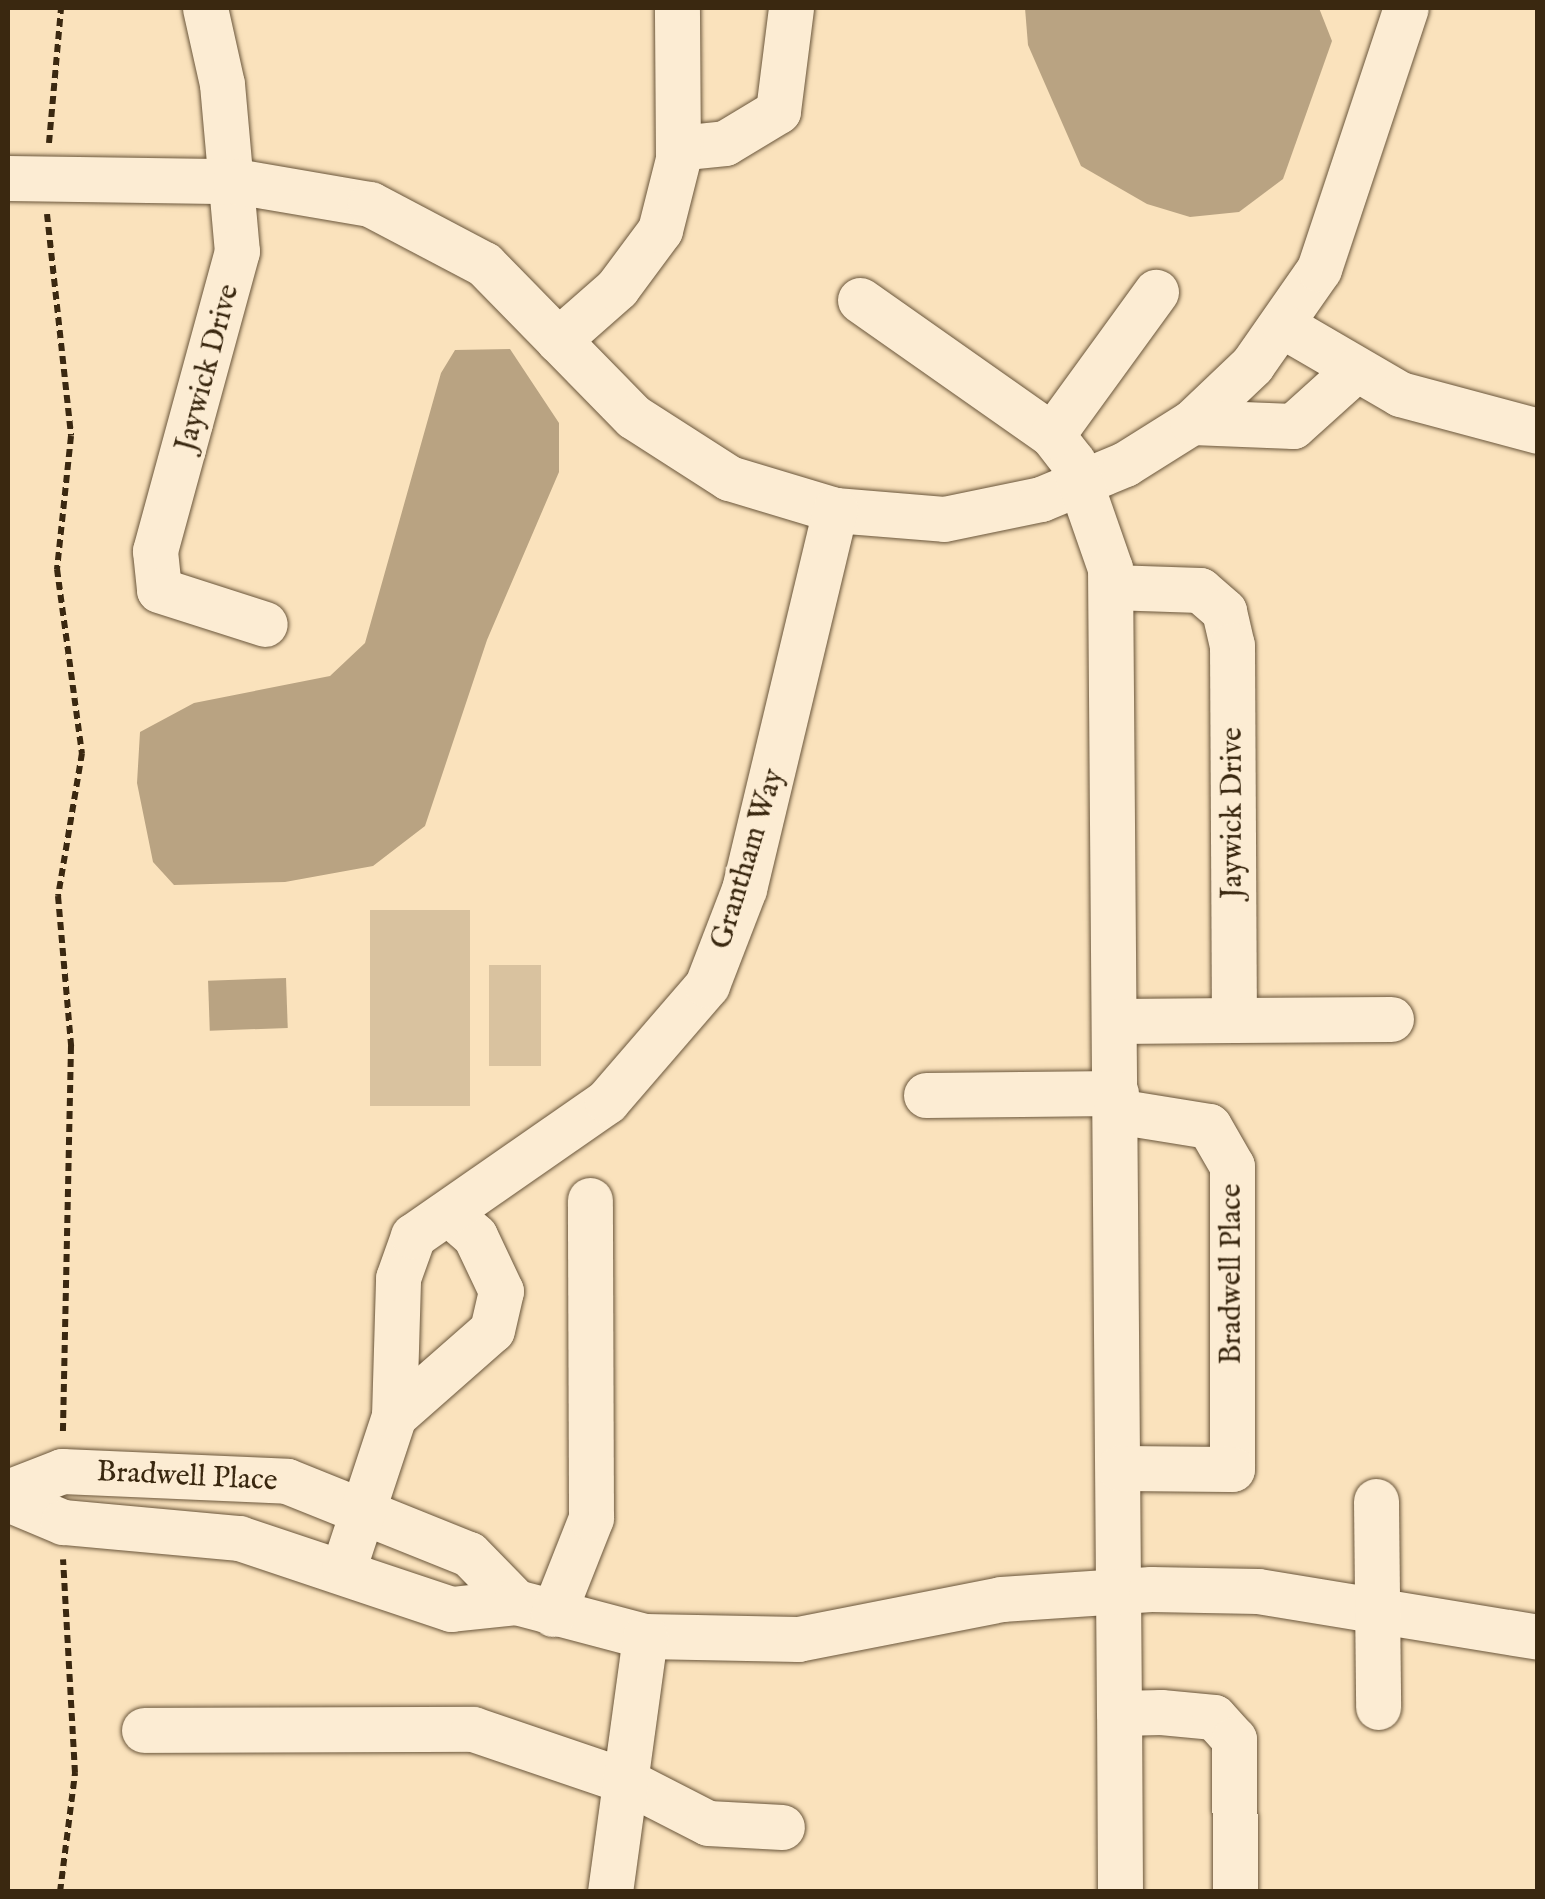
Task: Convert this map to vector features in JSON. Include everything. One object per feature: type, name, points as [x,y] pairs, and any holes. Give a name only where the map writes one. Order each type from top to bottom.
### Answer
[{"type":"street","name":"Jaywick Drive","points":[[205,8],[235,181],[232,288],[155,551],[159,590],[265,624]]},
{"type":"street","points":[[558,340],[644,257],[670,196],[678,148],[677,8]]},
{"type":"street","points":[[678,148],[726,143],[778,111],[791,8]]},
{"type":"street","points":[[24,177],[235,181],[370,204],[428,230],[484,264],[558,340],[678,449],[728,478],[835,510],[944,519],[1082,484],[1192,422],[1284,327],[1330,242],[1406,8]]},
{"type":"street","points":[[1052,435],[1156,292]]},
{"type":"street","points":[[860,300],[1052,435],[1082,484],[1111,588],[1120,1892]]},
{"type":"street","points":[[1284,327],[1354,372],[1454,413],[1538,431]]},
{"type":"street","points":[[1192,422],[1293,426],[1354,372]]},
{"type":"street","name":"Grantham Way","points":[[344,1567],[394,1416],[404,1256],[413,1236],[607,1101],[707,985],[749,870],[835,510]]},
{"type":"street","name":"Jaywick Drive","points":[[1111,588],[1200,590],[1230,624],[1234,1020]]},
{"type":"street","points":[[1116,1020],[1391,1019]]},
{"type":"street","points":[[926,1094],[1116,1102]]},
{"type":"street","name":"Bradwell Place","points":[[1116,1102],[1209,1126],[1232,1166],[1232,1469],[1119,1468]]},
{"type":"street","points":[[534,1608],[591,1518],[590,1200]]},
{"type":"street","points":[[394,1416],[492,1330],[500,1291],[475,1236],[449,1213]]},
{"type":"street","name":"Bradwell Place","points":[[8,1495],[62,1471],[248,1474],[364,1507],[469,1554],[534,1608]]},
{"type":"street","name":"Bradwell Place","points":[[8,1495],[63,1522],[178,1528],[344,1567],[451,1609],[534,1608],[645,1636],[798,1639],[1001,1599],[1119,1590],[1258,1590],[1538,1636]]},
{"type":"street","points":[[1376,1501],[1378,1707]]},
{"type":"street","points":[[610,1892],[645,1636]]},
{"type":"street","points":[[1118,1712],[1202,1714],[1226,1726],[1234,1750],[1235,1892]]},
{"type":"street","points":[[144,1730],[473,1728],[626,1781],[708,1824],[782,1827]]},
{"type":"path","points":[[61,8],[56,110],[24,177],[71,436],[57,569],[82,731],[58,896],[71,1046],[62,1471]]},
{"type":"path","points":[[60,1892],[74,1773],[63,1522]]},
{"type":"shaded area","points":[[1025,8],[1319,8],[1332,41],[1283,179],[1239,212],[1190,217],[1147,204],[1081,166],[1028,45]]},
{"type":"shaded area","points":[[510,349],[559,423],[559,472],[487,640],[425,826],[373,866],[285,882],[174,885],[153,862],[137,783],[140,732],[194,703],[330,676],[365,643],[441,373],[455,350]]},
{"type":"shaded area","points":[[370,910],[470,910],[470,1106],[370,1106]]},
{"type":"shaded area","points":[[489,965],[541,965],[541,1066],[489,1066]]},
{"type":"shaded area","points":[[286,978],[288,1028],[210,1031],[208,981]]}]
